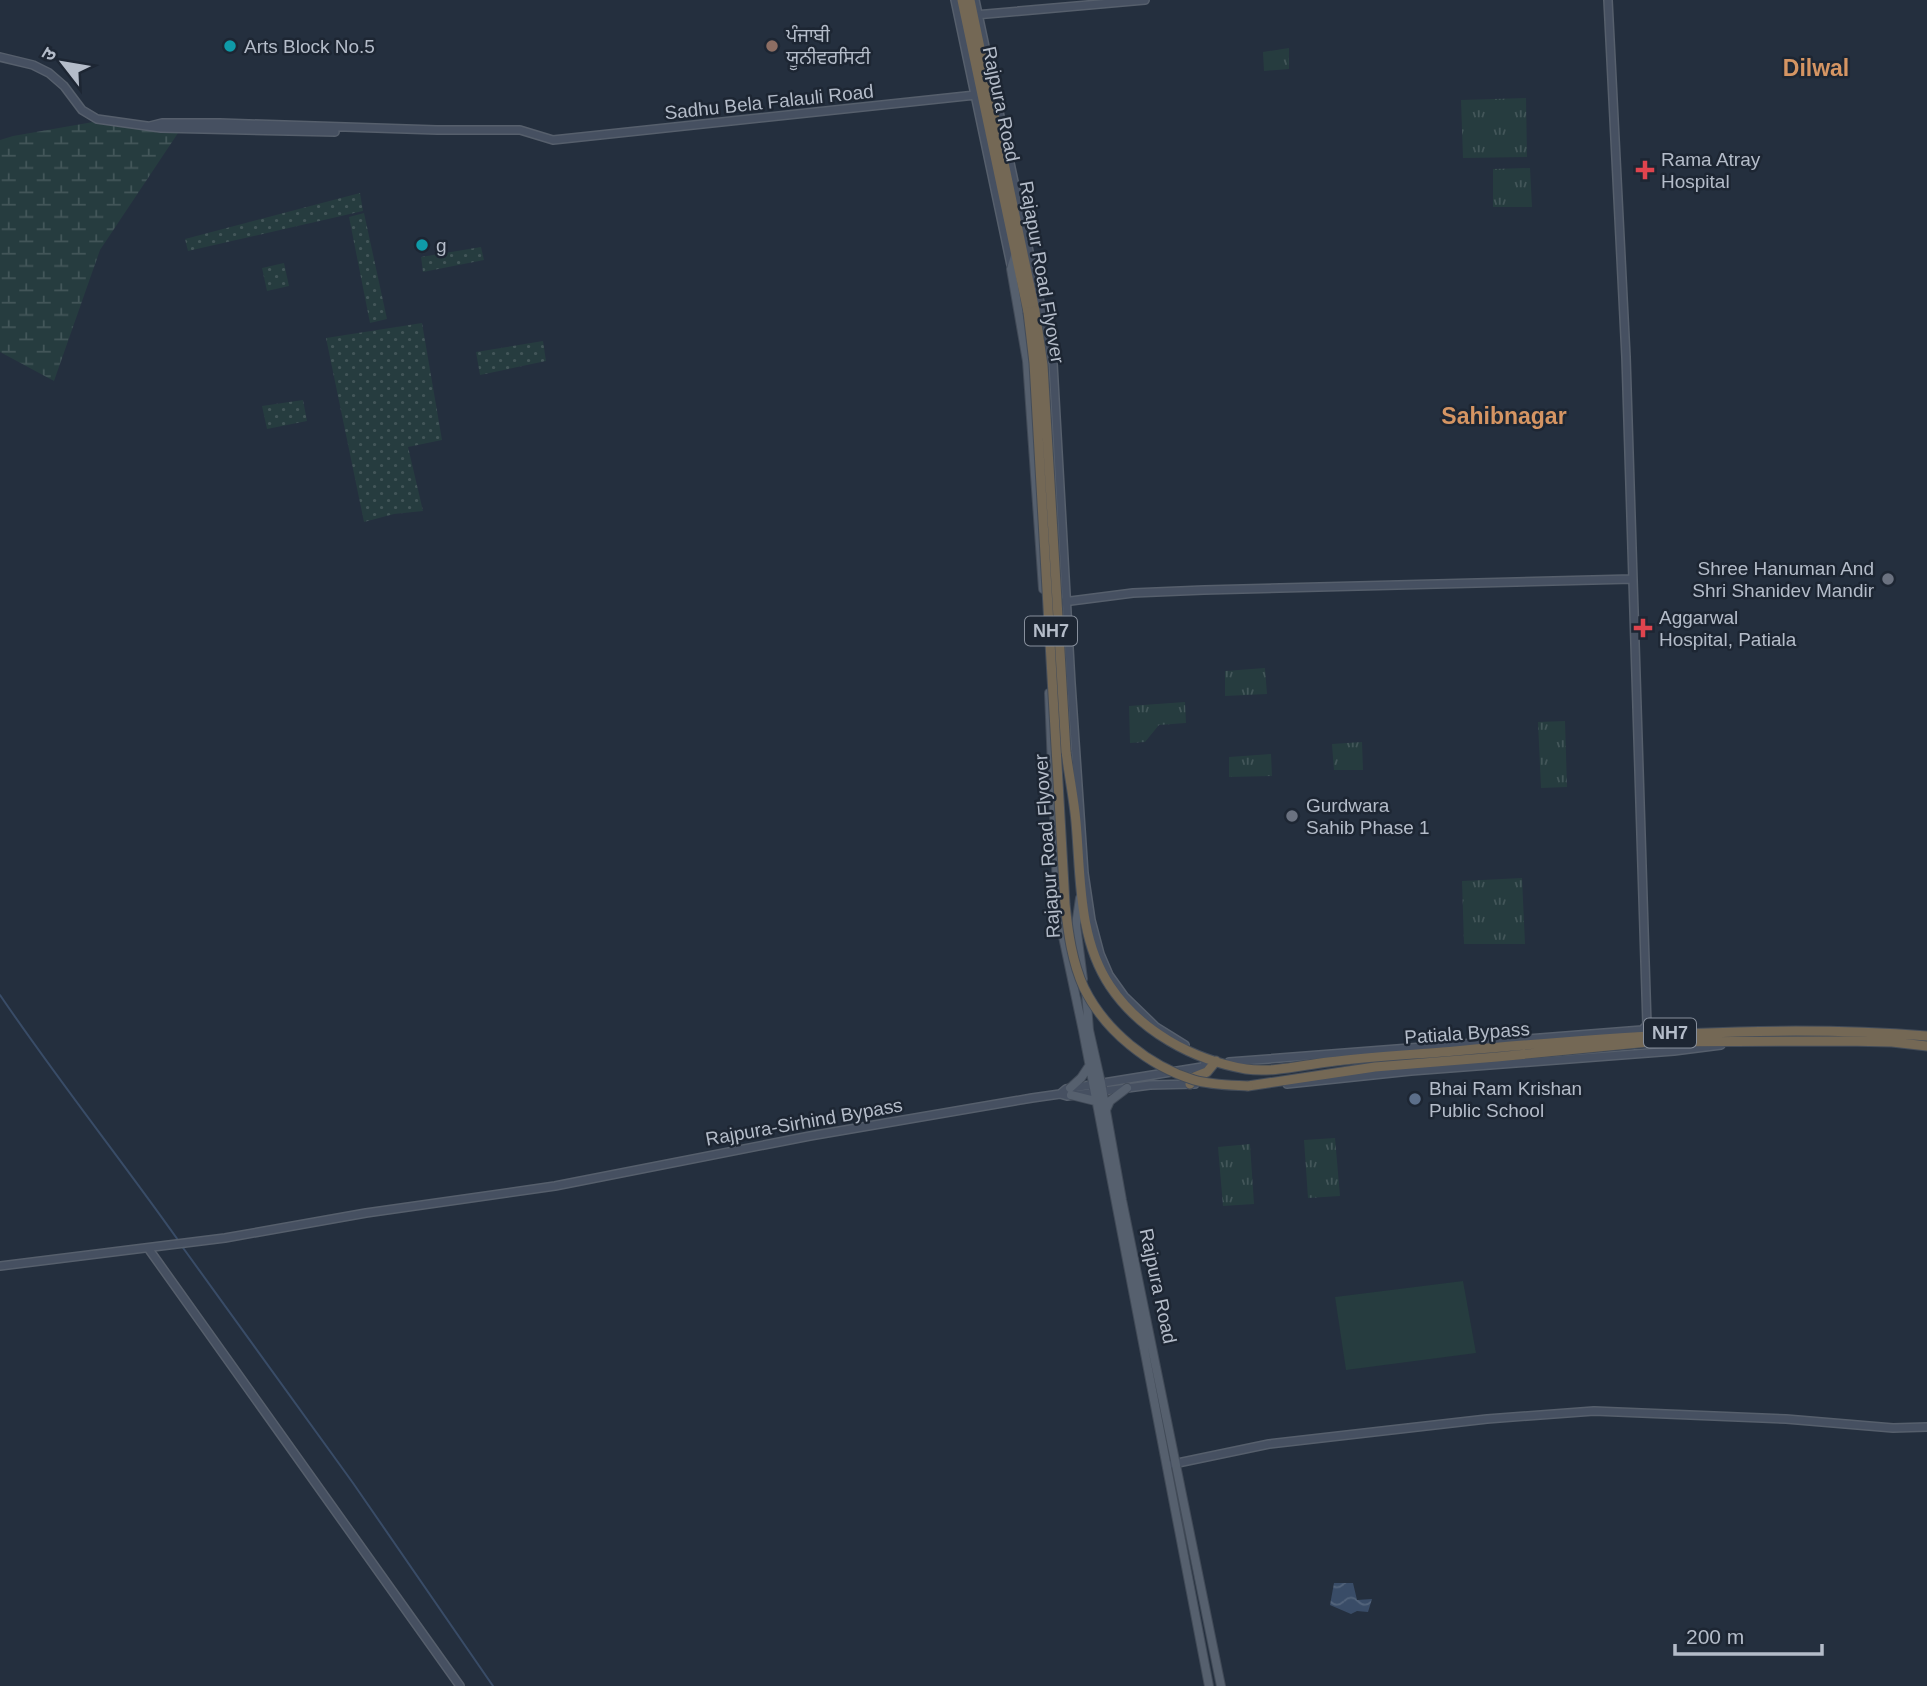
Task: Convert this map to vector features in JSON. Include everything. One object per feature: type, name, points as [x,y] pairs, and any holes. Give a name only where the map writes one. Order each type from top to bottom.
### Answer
[{"type":"highway","name":"Rajpura Road","points":[[962,0],[972,15]]},
{"type":"highway","name":"Rajpura Road","points":[[972,0],[982,94],[1013,260]]},
{"type":"highway","name":"Rajapur Road Flyover","points":[[982,94],[1043,365],[1066,752]]},
{"type":"highway","name":"Rajapur Road Flyover","points":[[1013,260],[1032,312],[1065,904],[1072,950],[1084,988],[1111,1027],[1143,1055],[1161,1066],[1196,1081],[1248,1086],[1375,1067],[1410,1059],[1649,1042],[1741,1040]]},
{"type":"highway","name":"Rajpura Road","points":[[1066,752],[1076,822],[1084,919]]},
{"type":"highway","name":"Patiala Bypass","points":[[1084,919],[1097,962],[1110,985],[1125,1006],[1143,1023],[1169,1041],[1213,1061],[1249,1069],[1410,1059],[1696,1032],[1800,1031],[1927,1036]]},
{"type":"highway","name":"NH7","points":[[1741,1040],[1892,1042],[1927,1046]]},
{"type":"highway","points":[[1190,1084],[1192,1078],[1207,1072],[1213,1061]]},
{"type":"main road","name":"Rajpura Road","points":[[1013,260],[1027,361],[1044,603],[1060,926],[1089,1066],[1106,1110],[1221,1686]]},
{"type":"main road","name":"Rajpura Road","points":[[1082,891],[1076,925],[1097,1087],[1095,1101],[1209,1686]]},
{"type":"main road","points":[[1089,1066],[1070,1092],[1095,1101]]},
{"type":"main road","points":[[1106,1110],[1110,1101],[1127,1088]]},
{"type":"street","points":[[955,0],[982,94]]},
{"type":"street","points":[[1146,0],[972,15],[1053,363],[1084,873],[1091,920],[1109,975],[1124,996],[1156,1027],[1190,1047],[1234,1063],[1642,1030],[1647,1026],[1626,357],[1608,0]]},
{"type":"street","name":"Sadhu Bela Falauli Road","points":[[0,57],[33,65],[49,73],[91,117],[161,128],[528,133],[553,140],[982,94]]},
{"type":"street","points":[[1044,603],[1133,593],[1204,590],[1632,579]]},
{"type":"street","points":[[1097,1087],[1190,1084],[1251,1087],[1411,1071],[1674,1051],[1741,1040]]},
{"type":"street","points":[[1097,1087],[1202,1066],[1213,1061]]},
{"type":"street","name":"Rajpura-Sirhind Bypass","points":[[0,1266],[152,1248],[555,1186],[810,1136],[1097,1087]]},
{"type":"street","points":[[152,1248],[460,1686]]},
{"type":"street","points":[[1167,1465],[1269,1444],[1487,1419],[1594,1411],[1786,1419],[1894,1428],[1927,1427]]},
{"type":"green space","points":[[1289,48],[1289,69],[1264,71],[1263,52]]},
{"type":"green space","points":[[1526,98],[1527,157],[1463,158],[1461,100]]},
{"type":"green space","points":[[93,122],[178,133],[100,250],[54,381],[0,352],[0,140]]},
{"type":"green space","points":[[1530,168],[1532,207],[1493,207],[1493,169]]},
{"type":"green space","points":[[360,193],[363,211],[188,251],[185,239]]},
{"type":"green space","points":[[364,213],[387,319],[370,323],[349,217]]},
{"type":"green space","points":[[481,247],[484,260],[423,272],[421,257]]},
{"type":"green space","points":[[284,263],[289,286],[267,291],[262,268]]},
{"type":"green space","points":[[422,323],[442,440],[408,447],[423,511],[394,514],[364,522],[326,338]]},
{"type":"green space","points":[[543,341],[546,361],[480,375],[476,352]]},
{"type":"green space","points":[[303,400],[307,421],[267,429],[262,406]]},
{"type":"green space","points":[[1265,668],[1267,694],[1225,696],[1225,671]]},
{"type":"green space","points":[[1185,702],[1186,723],[1159,725],[1145,742],[1130,743],[1129,706]]},
{"type":"green space","points":[[1565,721],[1567,787],[1541,788],[1538,722]]},
{"type":"green space","points":[[1362,742],[1363,770],[1334,770],[1332,744]]},
{"type":"green space","points":[[1271,754],[1272,776],[1229,777],[1229,757]]},
{"type":"green space","points":[[1522,878],[1525,944],[1464,944],[1462,881]]},
{"type":"green space","points":[[1335,1138],[1340,1196],[1308,1198],[1304,1140]]},
{"type":"green space","points":[[1250,1144],[1254,1204],[1223,1206],[1218,1147]]},
{"type":"green space","points":[[1463,1281],[1476,1353],[1346,1370],[1335,1297]]},
{"type":"water","points":[[1334,1583],[1353,1583],[1357,1600],[1372,1599],[1368,1612],[1357,1611],[1351,1614],[1330,1605]]},
{"type":"waterway","points":[[0,995],[178,1240]]},
{"type":"waterway","points":[[181,1245],[353,1483],[493,1686]]},
{"type":"place","name":"Arts Block No.5","points":[[230,46]]},
{"type":"place","name":"ਪੰਜਾਬੀ ਯੂਨੀਵਰਸਿਟੀ","points":[[772,46]]},
{"type":"place","name":"Rama Atray Hospital","points":[[1645,170]]},
{"type":"place","name":"g","points":[[422,245]]},
{"type":"place","name":"Shree Hanuman And Shri Shanidev Mandir","points":[[1888,579]]},
{"type":"place","name":"Aggarwal Hospital, Patiala","points":[[1643,628]]},
{"type":"place","name":"Gurdwara Sahib Phase 1","points":[[1292,816]]},
{"type":"place","name":"Bhai Ram Krishan Public School","points":[[1415,1099]]},
{"type":"district","name":"Dilwal","points":[[1816,68]]},
{"type":"district","name":"Sahibnagar","points":[[1504,416]]}]
